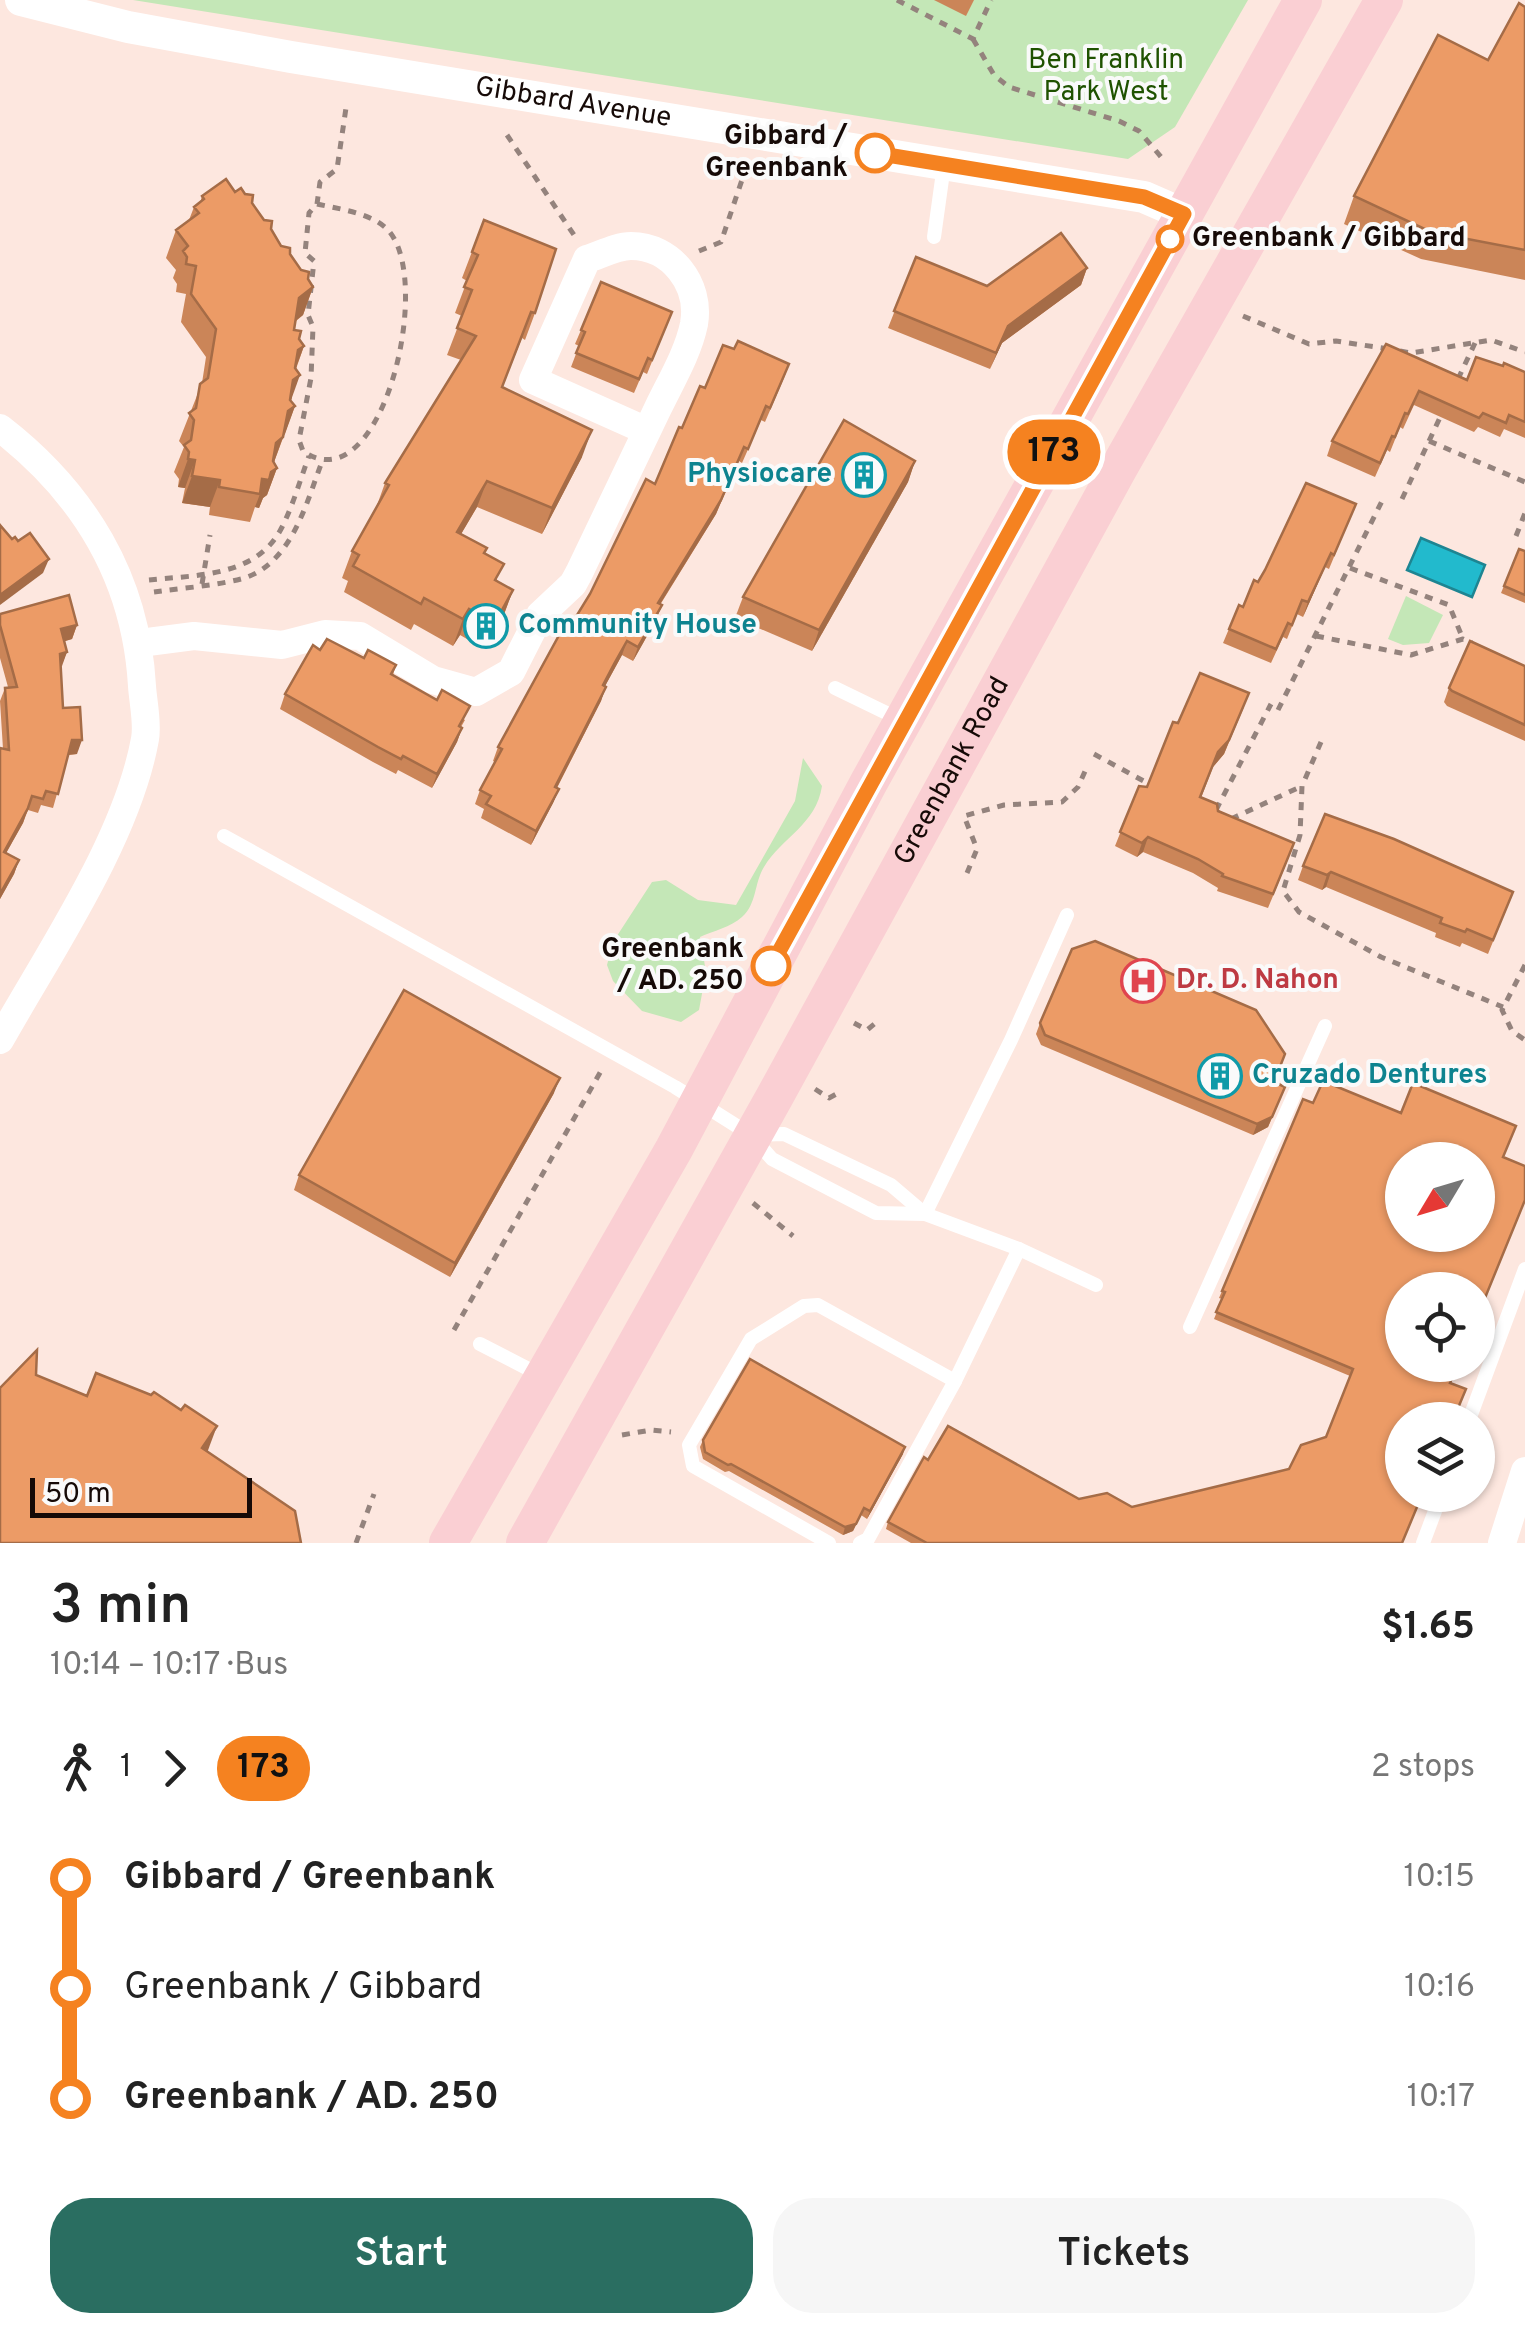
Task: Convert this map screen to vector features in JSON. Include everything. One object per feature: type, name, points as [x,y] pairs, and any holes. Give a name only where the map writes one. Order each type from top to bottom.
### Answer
[{"type":"main road","points":[[448,1543],[700,1102],[903,721],[1303,0]]},
{"type":"main road","name":"Greenbank Road","points":[[525,1543],[1117,471],[1384,0]]},
{"type":"main road","points":[[1057,447],[1117,471]]},
{"type":"street","name":"Gibbard Avenue","points":[[21,0],[128,27],[291,57],[1144,197],[1184,214]]},
{"type":"street","points":[[140,643],[194,636],[282,644],[325,634],[360,636],[433,680],[476,692],[510,672],[540,615],[573,584],[648,431],[680,363],[694,324],[695,300],[689,282],[672,261],[652,249],[627,246],[587,259],[533,380],[648,431]]},
{"type":"street","points":[[0,428],[37,457],[81,507],[116,570],[140,643],[146,736],[115,834],[0,1040]]},
{"type":"street","points":[[1502,1543],[1525,1471]]},
{"type":"lane","points":[[934,238],[944,164]]},
{"type":"lane","points":[[835,688],[903,721]]},
{"type":"lane","points":[[224,836],[700,1102],[751,1135],[772,1159],[876,1213],[925,1214],[1019,1249],[1096,1285]]},
{"type":"lane","points":[[925,1214],[1066,915]]},
{"type":"lane","points":[[1190,1327],[1325,1026]]},
{"type":"lane","points":[[751,1135],[784,1134],[892,1185],[925,1214]]},
{"type":"lane","points":[[868,1542],[955,1382],[1019,1249]]},
{"type":"lane","points":[[1476,1402],[1525,1269]]},
{"type":"lane","points":[[828,1543],[693,1466],[689,1445],[750,1339],[804,1306],[818,1305],[955,1382]]},
{"type":"lane","points":[[480,1344],[542,1377]]},
{"type":"lane","points":[[1423,1543],[1435,1512]]},
{"type":"path","points":[[896,0],[973,40],[994,75],[1008,87],[1120,121],[1139,131],[1162,158]]},
{"type":"path","points":[[973,40],[991,0]]},
{"type":"path","points":[[317,204],[375,220],[387,229],[402,252],[406,316],[400,362],[374,423],[354,450],[340,458],[322,459],[303,451],[299,440],[311,378],[312,327],[308,314],[314,262],[305,253],[309,213],[317,204],[320,182],[336,169],[346,108]]},
{"type":"path","points":[[507,135],[568,223],[587,259]]},
{"type":"path","points":[[672,261],[720,242],[744,171]]},
{"type":"path","points":[[1244,316],[1309,344],[1336,341],[1411,353],[1491,340],[1525,352]]},
{"type":"path","points":[[1452,392],[1475,343]]},
{"type":"path","points":[[1402,499],[1444,408]]},
{"type":"path","points":[[1429,441],[1525,482]]},
{"type":"path","points":[[149,580],[243,566],[265,552],[280,531],[310,456]]},
{"type":"path","points":[[154,592],[242,578],[261,570],[283,551],[298,524],[322,459]]},
{"type":"path","points":[[1278,710],[1383,499]]},
{"type":"path","points":[[1516,536],[1525,512]]},
{"type":"path","points":[[202,584],[210,535]]},
{"type":"path","points":[[1349,567],[1449,605],[1463,639]]},
{"type":"path","points":[[1316,636],[1411,655],[1463,639],[1479,646]]},
{"type":"path","points":[[1247,826],[1214,812],[1271,704]]},
{"type":"path","points":[[1321,742],[1302,786],[1300,835],[1283,892],[1298,912],[1381,958],[1503,1008],[1512,1032],[1525,1040]]},
{"type":"path","points":[[1094,754],[1164,791]]},
{"type":"path","points":[[968,873],[977,849],[964,816],[1004,805],[1062,802],[1078,787],[1086,769]]},
{"type":"path","points":[[1230,820],[1302,786]]},
{"type":"path","points":[[1280,840],[1296,848]]},
{"type":"path","points":[[1503,1008],[1525,965]]},
{"type":"path","points":[[851,1021],[867,1030],[878,1021]]},
{"type":"path","points":[[454,1330],[603,1068]]},
{"type":"path","points":[[808,1097],[814,1088],[829,1098],[842,1091]]},
{"type":"path","points":[[750,1201],[793,1236]]},
{"type":"path","points":[[619,1435],[651,1430],[674,1432]]},
{"type":"path","points":[[356,1543],[374,1494]]},
{"type":"green space","name":"Ben Franklin Park West","points":[[133,0],[1248,0],[1175,127],[1128,159]]},
{"type":"green space","points":[[1406,596],[1443,615],[1429,643],[1403,645],[1388,639]]},
{"type":"green space","points":[[803,758],[822,786],[819,799],[806,821],[764,867],[747,912],[733,924],[700,937],[706,972],[699,1010],[681,1022],[642,1011],[613,981],[607,965],[613,942],[652,882],[666,880],[698,900],[736,905],[795,801]]},
{"type":"water","points":[[1421,538],[1485,565],[1472,597],[1407,570]]},
{"type":"building","points":[[1519,3],[1525,7],[1525,250],[1431,232],[1354,196],[1438,35],[1488,60]]},
{"type":"building","points":[[226,179],[235,192],[241,188],[245,194],[253,195],[252,203],[264,220],[272,221],[271,229],[281,246],[290,248],[301,270],[309,272],[313,287],[299,298],[294,330],[301,331],[299,339],[304,346],[298,350],[295,368],[300,375],[293,380],[290,400],[295,406],[288,411],[283,437],[276,443],[273,461],[277,468],[269,480],[262,479],[260,494],[219,487],[220,480],[192,476],[195,460],[188,459],[184,445],[191,440],[194,420],[189,413],[196,408],[200,384],[208,378],[216,329],[191,294],[196,266],[186,264],[183,251],[188,246],[176,230],[199,213],[194,207],[204,199],[202,196]]},
{"type":"building","points":[[484,220],[556,249],[535,313],[531,312],[502,387],[592,430],[552,508],[487,481],[457,532],[487,548],[484,553],[504,564],[495,580],[513,590],[497,619],[479,609],[477,613],[469,609],[463,619],[424,598],[421,604],[353,566],[359,555],[352,551],[389,485],[385,483],[476,336],[457,328],[472,290],[464,287],[478,255],[472,252]]},
{"type":"building","points":[[1061,233],[1087,268],[1008,326],[996,353],[894,311],[916,257],[987,286]]},
{"type":"building","points":[[601,282],[672,312],[652,360],[648,358],[639,379],[576,353]]},
{"type":"building","points":[[738,341],[789,364],[748,449],[744,447],[721,500],[658,603],[662,605],[638,647],[627,641],[614,664],[555,787],[559,789],[536,831],[486,804],[491,796],[480,790],[502,749],[498,747],[569,617],[574,620],[590,594],[646,479],[655,484],[679,427],[682,428],[700,386],[705,388],[723,345],[734,349]]},
{"type":"building","points":[[1386,344],[1467,380],[1476,357],[1525,372],[1525,422],[1509,415],[1506,423],[1483,413],[1479,418],[1419,391],[1380,463],[1332,441]]},
{"type":"building","points":[[844,420],[915,461],[819,630],[743,597]]},
{"type":"building","points":[[1306,483],[1356,504],[1334,555],[1331,553],[1308,602],[1302,600],[1276,649],[1229,629],[1254,580],[1258,582],[1265,570]]},
{"type":"building","points":[[0,525],[18,541],[30,533],[49,559],[0,595]]},
{"type":"building","points":[[1519,549],[1525,551],[1525,595],[1504,586]]},
{"type":"building","points":[[69,595],[77,625],[61,629],[67,652],[60,654],[63,708],[80,707],[82,740],[72,740],[58,794],[46,791],[43,799],[32,796],[4,852],[19,860],[0,894],[0,748],[9,750],[5,688],[17,687],[0,614]]},
{"type":"building","points":[[327,639],[364,658],[368,650],[396,665],[391,674],[437,700],[442,690],[470,706],[437,774],[378,747],[285,694],[313,645],[320,650]]},
{"type":"building","points":[[1470,641],[1525,666],[1525,725],[1449,688]]},
{"type":"building","points":[[1200,673],[1249,693],[1200,797],[1217,804],[1218,811],[1294,843],[1273,894],[1222,876],[1198,859],[1148,837],[1142,843],[1120,832],[1139,786],[1147,787],[1173,722],[1178,723]]},
{"type":"building","points":[[1325,814],[1394,839],[1513,892],[1493,940],[1440,923],[1442,918],[1331,872],[1327,875],[1303,866]]},
{"type":"building","points":[[1095,941],[1256,1010],[1285,1054],[1274,1082],[1285,1087],[1272,1117],[1257,1124],[1045,1035],[1040,1023],[1072,949]]},
{"type":"building","points":[[404,990],[560,1078],[455,1263],[299,1175]]},
{"type":"building","points":[[1323,1081],[1401,1113],[1413,1083],[1516,1126],[1503,1157],[1525,1166],[1525,1200],[1495,1273],[1385,1272],[1385,1382],[1450,1382],[1466,1389],[1461,1402],[1385,1402],[1385,1512],[1415,1512],[1402,1543],[927,1543],[888,1522],[924,1457],[928,1460],[948,1426],[1079,1499],[1107,1493],[1132,1507],[1289,1469],[1301,1445],[1326,1437],[1353,1369],[1216,1312],[1303,1099],[1313,1103]]},
{"type":"building","points":[[37,1350],[36,1375],[87,1396],[96,1373],[151,1395],[154,1392],[181,1410],[185,1405],[217,1426],[202,1448],[295,1511],[301,1543],[0,1543],[0,1388]]},
{"type":"building","points":[[750,1359],[905,1447],[870,1511],[864,1508],[856,1524],[845,1527],[705,1452],[703,1440]]},
{"type":"bus line","name":"173","points":[[771,966],[1184,214],[1144,197],[875,153]]},
{"type":"place","name":"Gibbard / Greenbank","points":[[875,153]]},
{"type":"place","name":"Greenbank / Gibbard","points":[[1170,239]]},
{"type":"place","name":"Physiocare","points":[[864,475]]},
{"type":"place","name":"Community House","points":[[486,626]]},
{"type":"place","name":"Greenbank / AD. 250","points":[[771,966]]},
{"type":"place","name":"Dr. D. Nahon","points":[[1143,981]]},
{"type":"place","name":"Cruzado Dentures","points":[[1220,1076]]}]
